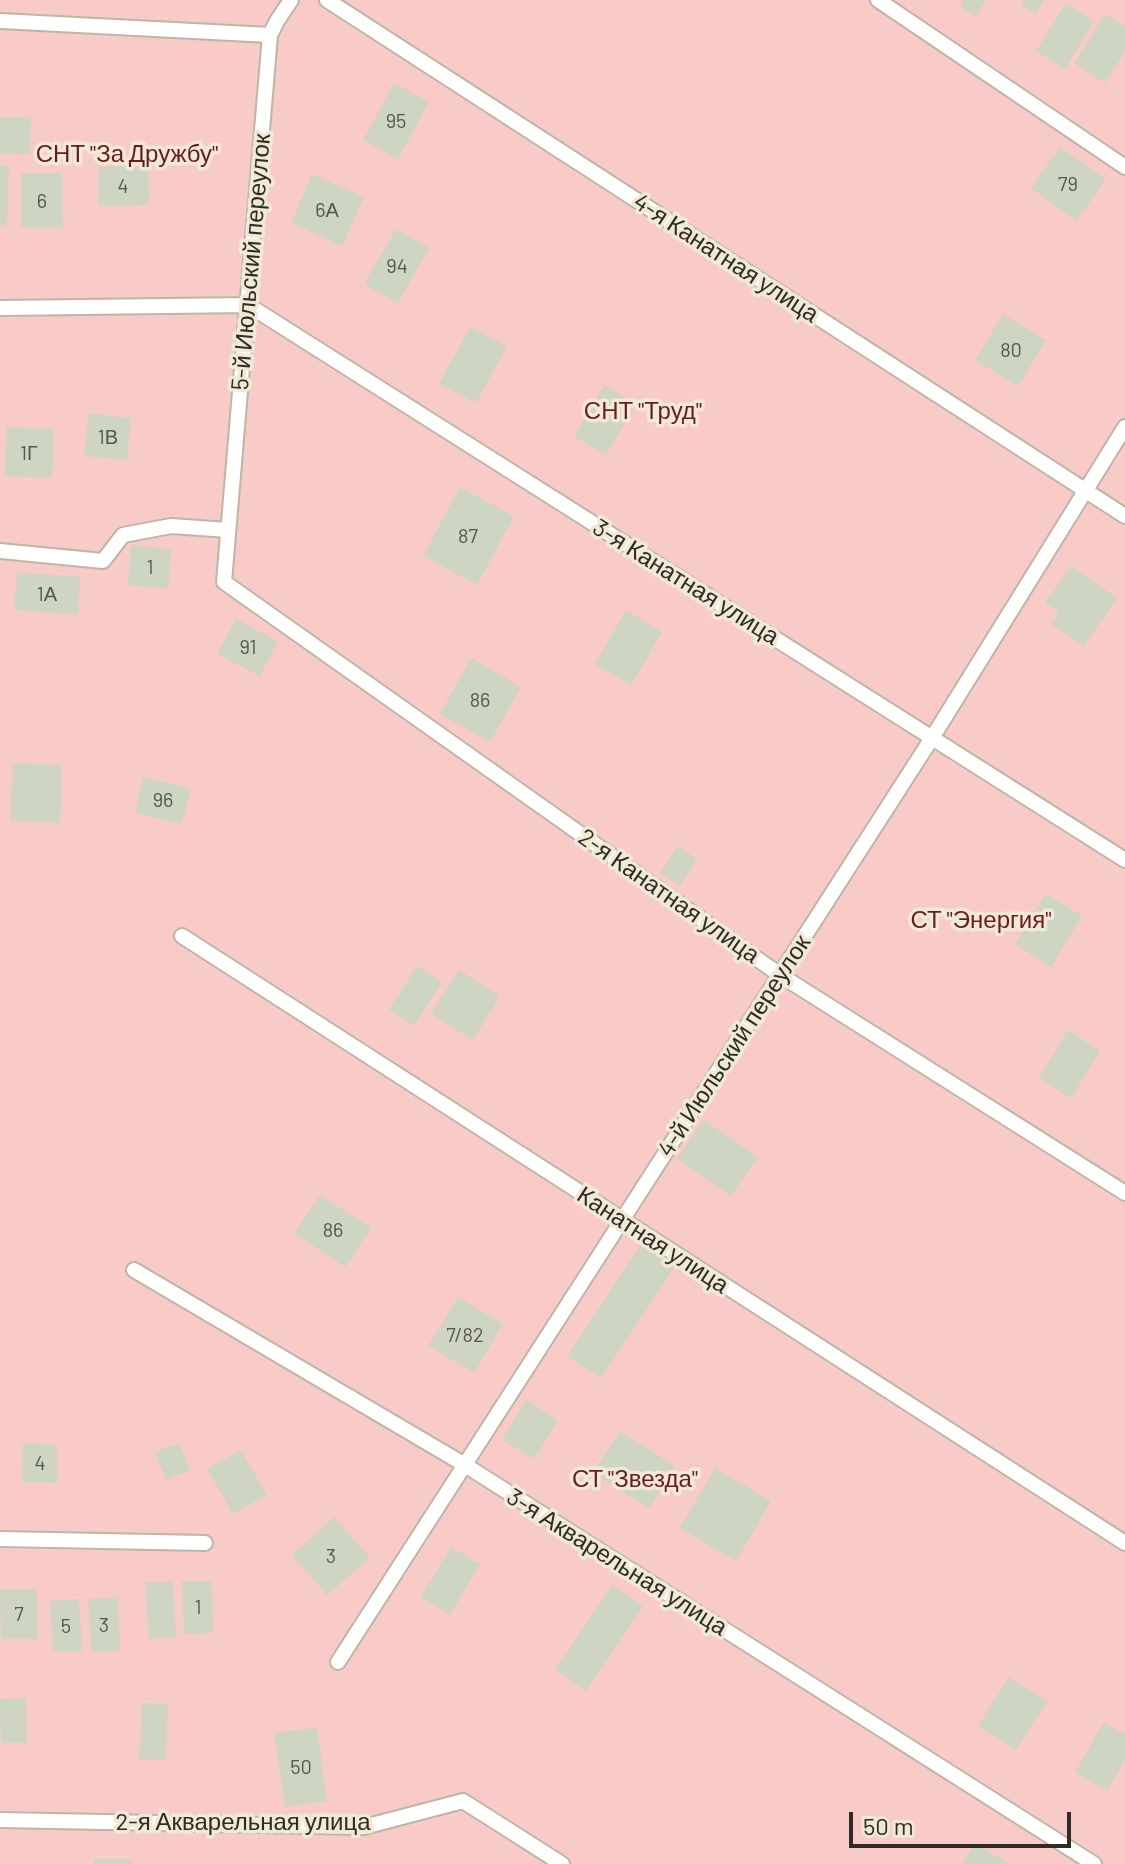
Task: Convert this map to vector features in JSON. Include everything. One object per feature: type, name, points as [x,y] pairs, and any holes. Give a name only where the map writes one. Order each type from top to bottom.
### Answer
[{"type":"lane","name":"5-й Июльский переулок","points":[[224,582],[270,35],[291,0]]},
{"type":"lane","name":"4-я Канатная улица","points":[[327,0],[1125,516]]},
{"type":"lane","points":[[878,0],[1125,167]]},
{"type":"lane","points":[[0,21],[270,35]]},
{"type":"lane","points":[[0,308],[248,305]]},
{"type":"lane","name":"3-я Канатная улица","points":[[248,305],[1125,860]]},
{"type":"lane","name":"4-й Июльский переулок","points":[[338,1662],[932,738],[1125,427]]},
{"type":"lane","points":[[0,551],[103,561],[123,535],[171,526],[228,530]]},
{"type":"lane","name":"2-я Канатная улица","points":[[224,582],[780,975],[1125,1193]]},
{"type":"lane","name":"Канатная улица","points":[[182,936],[1125,1543]]},
{"type":"lane","name":"3-я Акварельная улица","points":[[134,1270],[465,1465],[1094,1864]]},
{"type":"lane","points":[[0,1539],[205,1543]]},
{"type":"lane","name":"2-я Акварельная улица","points":[[0,1820],[364,1827],[463,1801],[562,1864]]},
{"type":"green space","points":[[0,0],[1125,0],[1125,1864],[0,1864]]},
{"type":"building","points":[[963,0],[986,0],[976,16],[959,6]]},
{"type":"building","points":[[1023,0],[1044,0],[1036,14],[1021,4]]},
{"type":"building","points":[[1066,3],[1094,21],[1065,69],[1036,51]]},
{"type":"building","points":[[1105,14],[1125,26],[1125,51],[1105,83],[1074,63]]},
{"type":"building","points":[[394,83],[429,102],[398,159],[363,140]]},
{"type":"building","points":[[0,117],[31,117],[30,154],[0,153]]},
{"type":"building","points":[[1060,147],[1106,179],[1076,221],[1031,188]]},
{"type":"building","points":[[0,165],[9,166],[7,225],[0,225]]},
{"type":"building","points":[[148,166],[149,205],[99,206],[98,167]]},
{"type":"building","points":[[21,173],[62,173],[63,228],[21,228]]},
{"type":"building","points":[[312,174],[364,197],[342,246],[291,223]]},
{"type":"building","points":[[396,229],[429,248],[398,303],[364,284]]},
{"type":"building","points":[[1003,314],[1046,340],[1018,386],[975,360]]},
{"type":"building","points":[[470,327],[507,346],[476,403],[439,384]]},
{"type":"building","points":[[605,385],[636,404],[606,455],[574,436]]},
{"type":"building","points":[[89,413],[131,418],[127,460],[84,456]]},
{"type":"building","points":[[7,427],[54,429],[52,478],[5,476]]},
{"type":"building","points":[[460,487],[514,516],[477,585],[423,556]]},
{"type":"building","points":[[131,545],[171,549],[168,589],[128,585]]},
{"type":"building","points":[[1071,566],[1117,598],[1084,646],[1051,624],[1059,612],[1045,603]]},
{"type":"building","points":[[17,572],[80,577],[78,615],[14,610]]},
{"type":"building","points":[[626,610],[662,632],[631,685],[595,664]]},
{"type":"building","points":[[236,619],[278,641],[260,676],[217,654]]},
{"type":"building","points":[[471,658],[521,687],[490,742],[440,714]]},
{"type":"building","points":[[13,763],[62,765],[60,823],[10,821]]},
{"type":"building","points":[[143,777],[191,788],[182,824],[135,813]]},
{"type":"building","points":[[677,846],[697,859],[680,886],[660,873]]},
{"type":"building","points":[[1046,894],[1082,916],[1051,967],[1015,944]]},
{"type":"building","points":[[417,966],[442,982],[414,1026],[389,1010]]},
{"type":"building","points":[[459,970],[500,996],[473,1040],[431,1014]]},
{"type":"building","points":[[1068,1030],[1100,1051],[1071,1098],[1039,1078]]},
{"type":"building","points":[[704,1120],[758,1157],[731,1196],[677,1159]]},
{"type":"building","points":[[320,1195],[371,1228],[345,1267],[294,1233]]},
{"type":"building","points":[[641,1244],[675,1266],[601,1378],[567,1356]]},
{"type":"building","points":[[458,1297],[503,1324],[474,1373],[428,1346]]},
{"type":"building","points":[[526,1400],[558,1420],[534,1459],[502,1440]]},
{"type":"building","points":[[620,1431],[675,1466],[649,1508],[593,1473]]},
{"type":"building","points":[[23,1443],[57,1445],[57,1483],[22,1482]]},
{"type":"building","points":[[179,1443],[190,1470],[166,1480],[155,1452]]},
{"type":"building","points":[[241,1450],[267,1495],[233,1514],[207,1469]]},
{"type":"building","points":[[715,1468],[771,1501],[736,1561],[680,1528]]},
{"type":"building","points":[[334,1517],[370,1558],[327,1595],[292,1555]]},
{"type":"building","points":[[451,1547],[480,1564],[450,1615],[421,1597]]},
{"type":"building","points":[[173,1581],[176,1637],[149,1639],[145,1582]]},
{"type":"building","points":[[182,1581],[212,1581],[213,1633],[184,1634]]},
{"type":"building","points":[[612,1585],[643,1606],[586,1691],[555,1670]]},
{"type":"building","points":[[0,1589],[37,1589],[37,1639],[1,1639]]},
{"type":"building","points":[[118,1597],[120,1651],[91,1652],[88,1599]]},
{"type":"building","points":[[79,1599],[82,1651],[53,1652],[50,1601]]},
{"type":"building","points":[[1009,1677],[1047,1701],[1016,1750],[978,1726]]},
{"type":"building","points":[[26,1698],[27,1743],[1,1743],[0,1699]]},
{"type":"building","points":[[142,1703],[168,1705],[166,1760],[139,1759]]},
{"type":"building","points":[[1104,1722],[1125,1734],[1125,1760],[1107,1791],[1075,1772]]},
{"type":"building","points":[[317,1728],[327,1801],[285,1807],[274,1733]]},
{"type":"building","points":[[975,1844],[1010,1864],[963,1864]]},
{"type":"building","points":[[94,1859],[131,1859],[131,1864],[94,1864]]},
{"type":"park label","name":"СНТ \"За Дружбу\"","points":[[127,154]]},
{"type":"park label","name":"СНТ \"Труд\"","points":[[643,411]]},
{"type":"park label","name":"СТ \"Энергия\"","points":[[981,920]]},
{"type":"park label","name":"СТ \"Звезда\"","points":[[635,1479]]}]
